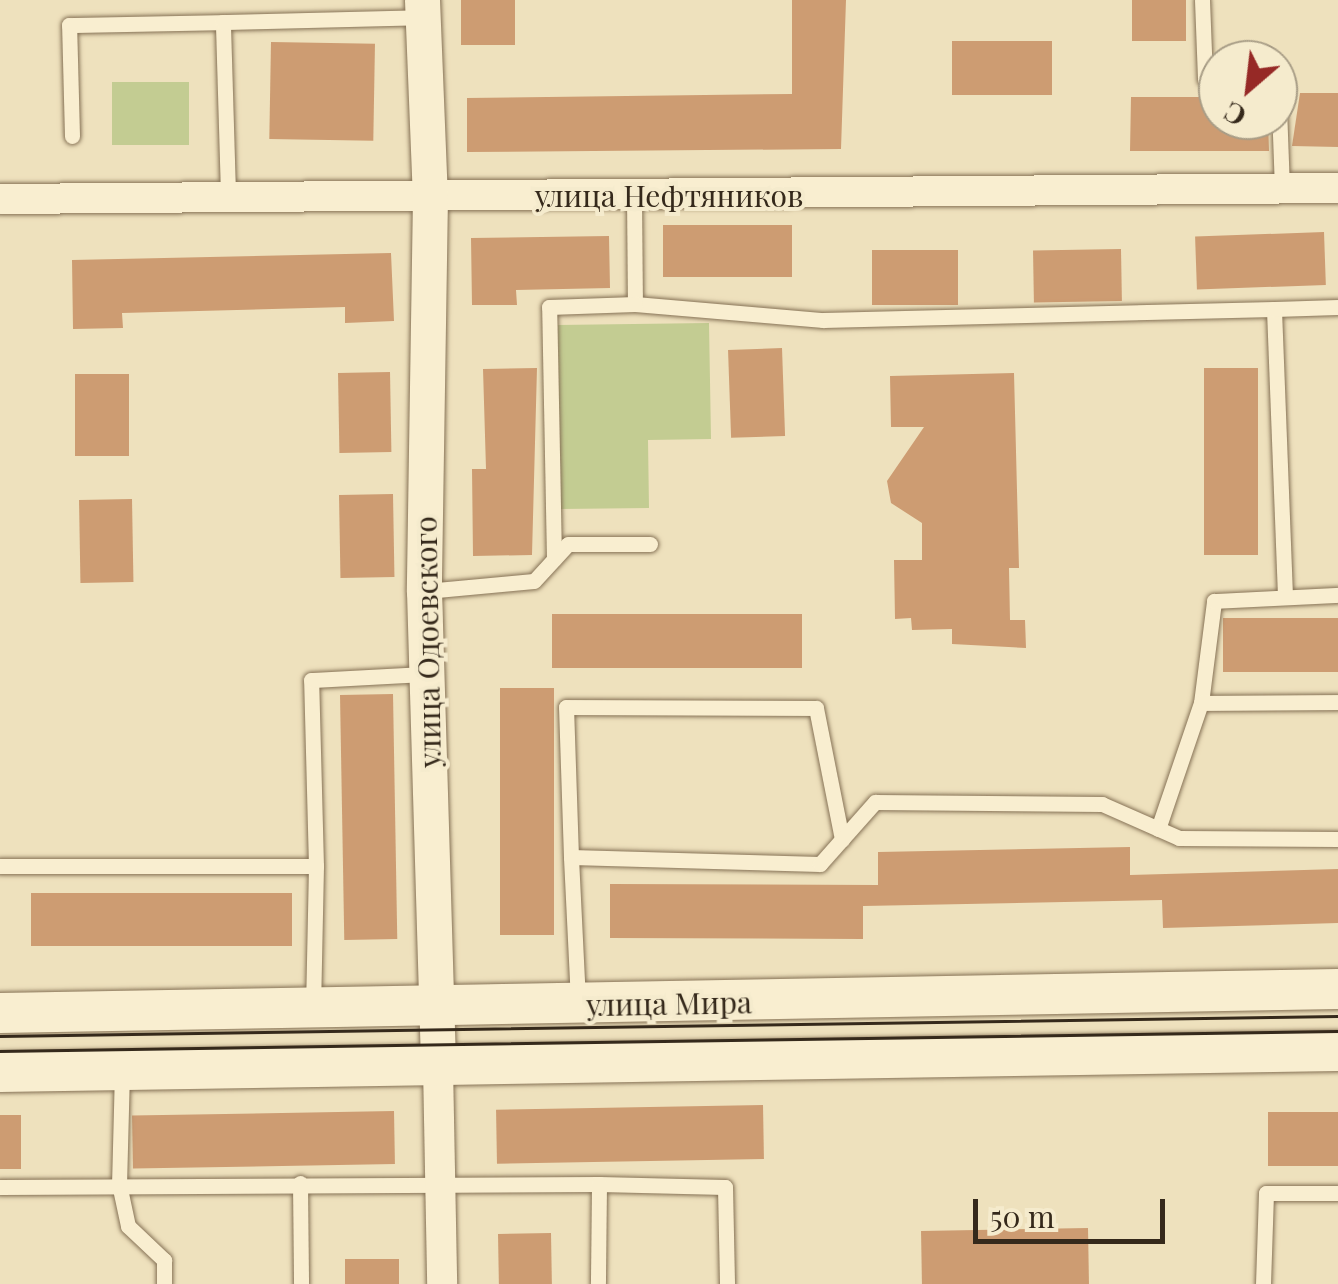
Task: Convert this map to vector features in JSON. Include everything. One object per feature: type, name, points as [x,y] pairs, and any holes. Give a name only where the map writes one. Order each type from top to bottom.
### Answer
[{"type":"main road","name":"улица Мира","points":[[0,1013],[1338,989]]},
{"type":"main road","name":"улица Мира","points":[[0,1072],[1338,1052]]},
{"type":"street","name":"улица Одоевского","points":[[423,9],[430,196],[424,591],[442,1284]]},
{"type":"street","name":"улица Нефтяников","points":[[0,200],[228,194],[634,195],[1338,188]]},
{"type":"lane","points":[[1202,0],[1204,40]]},
{"type":"lane","points":[[72,136],[70,25],[224,22],[423,9]]},
{"type":"lane","points":[[224,22],[228,194]]},
{"type":"lane","points":[[1280,140],[1282,189]]},
{"type":"lane","points":[[634,195],[635,304]]},
{"type":"lane","points":[[554,560],[549,307],[635,304],[823,320],[1338,307]]},
{"type":"lane","points":[[1274,310],[1285,596]]},
{"type":"lane","points":[[424,591],[534,581],[568,544],[650,544]]},
{"type":"lane","points":[[1158,829],[1201,703],[1214,601],[1338,595]]},
{"type":"lane","points":[[313,1008],[316,866],[311,680],[426,674]]},
{"type":"lane","points":[[1201,703],[1338,702]]},
{"type":"lane","points":[[578,1004],[566,707],[816,708],[842,839]]},
{"type":"lane","points":[[571,857],[820,864],[875,802],[1102,804],[1179,838],[1338,839]]},
{"type":"lane","points":[[0,866],[316,866]]},
{"type":"lane","points":[[122,1070],[119,1184],[128,1226],[164,1260],[164,1284]]},
{"type":"lane","points":[[0,1187],[440,1181],[725,1186],[727,1284]]},
{"type":"lane","points":[[300,1182],[301,1284]]},
{"type":"lane","points":[[598,1284],[599,1184]]},
{"type":"lane","points":[[1263,1284],[1266,1193],[1338,1193]]},
{"type":"green space","points":[[112,82],[189,82],[189,145],[112,145]]},
{"type":"green space","points":[[709,323],[711,439],[648,440],[649,508],[561,509],[558,325]]},
{"type":"building","points":[[461,0],[515,0],[515,45],[461,45]]},
{"type":"building","points":[[792,0],[846,0],[841,149],[467,152],[467,98],[792,94]]},
{"type":"building","points":[[1132,0],[1186,0],[1186,41],[1132,41]]},
{"type":"building","points":[[952,41],[1052,41],[1052,95],[952,95]]},
{"type":"building","points":[[271,42],[375,44],[373,141],[269,139]]},
{"type":"building","points":[[1300,93],[1338,93],[1338,147],[1292,146],[1293,140],[1298,140]]},
{"type":"building","points":[[1131,97],[1198,97],[1198,140],[1269,140],[1269,151],[1130,151]]},
{"type":"building","points":[[663,225],[792,225],[792,277],[663,277]]},
{"type":"building","points":[[1324,232],[1326,285],[1197,289],[1195,237]]},
{"type":"building","points":[[609,236],[610,288],[516,290],[517,305],[472,305],[471,238]]},
{"type":"building","points":[[1121,249],[1122,301],[1034,303],[1033,251]]},
{"type":"building","points":[[872,250],[958,250],[958,305],[872,305]]},
{"type":"building","points":[[391,253],[394,321],[345,323],[345,307],[122,313],[123,328],[73,329],[72,260]]},
{"type":"building","points":[[782,348],[785,436],[731,438],[728,350]]},
{"type":"building","points":[[537,368],[532,555],[473,556],[472,469],[486,469],[483,369]]},
{"type":"building","points":[[1204,368],[1258,368],[1258,555],[1204,555]]},
{"type":"building","points":[[390,372],[391,452],[339,453],[338,373]]},
{"type":"building","points":[[1014,373],[1019,568],[1009,568],[1010,620],[1025,620],[1026,648],[952,644],[952,629],[912,630],[911,618],[895,619],[894,560],[922,560],[922,523],[891,503],[887,481],[924,427],[891,427],[890,376]]},
{"type":"building","points":[[75,374],[129,374],[129,456],[75,456]]},
{"type":"building","points":[[393,494],[394,577],[340,578],[339,495]]},
{"type":"building","points":[[132,499],[133,582],[80,583],[79,500]]},
{"type":"building","points":[[552,614],[802,614],[802,668],[552,668]]},
{"type":"building","points":[[1223,618],[1338,618],[1338,672],[1223,672]]},
{"type":"building","points":[[500,688],[554,688],[554,935],[500,935]]},
{"type":"building","points":[[393,694],[397,939],[344,940],[340,695]]},
{"type":"building","points":[[1130,847],[1130,875],[1338,869],[1338,923],[1163,928],[1162,900],[863,906],[863,939],[610,938],[610,884],[878,885],[878,852]]},
{"type":"building","points":[[31,893],[292,893],[292,946],[31,946]]},
{"type":"building","points":[[763,1105],[764,1159],[497,1164],[496,1110]]},
{"type":"building","points":[[394,1111],[395,1164],[133,1169],[132,1116]]},
{"type":"building","points":[[1268,1112],[1338,1112],[1338,1166],[1268,1166]]},
{"type":"building","points":[[0,1115],[21,1115],[21,1169],[0,1169]]},
{"type":"building","points":[[1088,1228],[1089,1284],[922,1284],[921,1231]]},
{"type":"building","points":[[551,1233],[552,1284],[499,1284],[498,1234]]},
{"type":"building","points":[[345,1259],[399,1259],[399,1284],[345,1284]]},
{"type":"tram line","points":[[0,1036],[1338,1016]]},
{"type":"tram line","points":[[0,1051],[1338,1031]]}]
